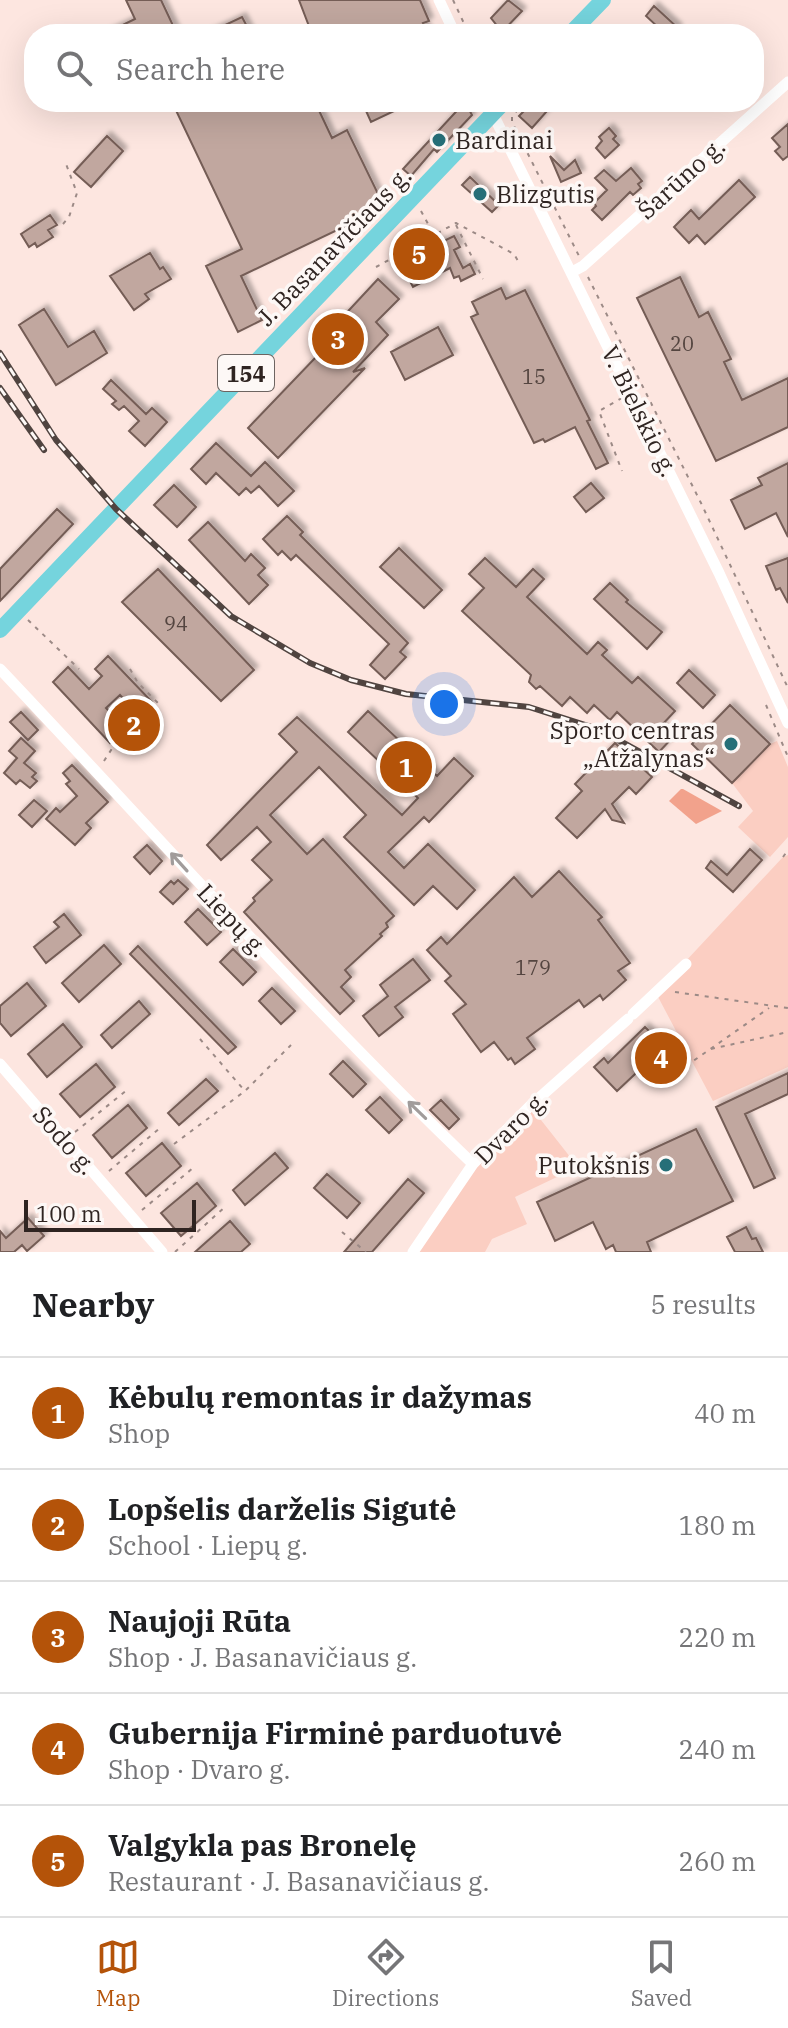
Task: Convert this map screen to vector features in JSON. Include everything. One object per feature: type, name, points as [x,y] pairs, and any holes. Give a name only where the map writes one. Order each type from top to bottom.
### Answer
[{"type":"main road","points":[[580,24],[603,0]]},
{"type":"main road","name":"J. Basanavičiaus g.","points":[[0,630],[414,198],[489,112]]},
{"type":"street","points":[[439,0],[450,24]]},
{"type":"street","name":"Šarūno g.","points":[[764,103],[788,82]]},
{"type":"street","name":"V. Bielskio g.","points":[[497,112],[578,269],[788,723]]},
{"type":"street","name":"Šarūno g.","points":[[578,269],[754,112]]},
{"type":"street","name":"Liepų g.","points":[[0,669],[354,1048],[473,1164]]},
{"type":"street","name":"Dvaro g.","points":[[413,1252],[473,1164],[530,1106],[686,964]]},
{"type":"street","name":"Sodo g.","points":[[0,1064],[162,1252]]},
{"type":"path","points":[[453,0],[464,24]]},
{"type":"path","points":[[516,112],[512,122],[578,269],[701,503],[788,688]]},
{"type":"path","points":[[63,224],[69,217],[77,193],[66,164]]},
{"type":"path","points":[[414,198],[433,234]]},
{"type":"path","points":[[376,267],[456,223]]},
{"type":"path","points":[[456,223],[514,254],[518,261]]},
{"type":"path","points":[[456,223],[483,279]]},
{"type":"path","points":[[608,406],[599,411],[622,471]]},
{"type":"path","points":[[18,612],[79,669]]},
{"type":"path","points":[[97,772],[113,747],[158,703],[138,683],[130,669]]},
{"type":"path","points":[[766,705],[788,757]]},
{"type":"path","points":[[783,857],[788,850]]},
{"type":"path","points":[[662,987],[682,994],[788,1008]]},
{"type":"path","points":[[686,1066],[770,1007]]},
{"type":"path","points":[[710,1049],[788,1032]]},
{"type":"path","points":[[200,1039],[245,1091]]},
{"type":"path","points":[[174,1144],[245,1091],[291,1045]]},
{"type":"path","points":[[66,1140],[127,1090]]},
{"type":"path","points":[[99,1179],[160,1128]]},
{"type":"path","points":[[132,1218],[193,1168]]},
{"type":"path","points":[[175,1252],[226,1206]]},
{"type":"path","points":[[342,1232],[366,1252]]},
{"type":"shaded area","points":[[777,741],[788,767],[788,837],[770,857],[738,827],[753,811],[732,783],[770,744]]},
{"type":"shaded area","points":[[681,789],[722,811],[696,824],[669,801]]},
{"type":"shaded area","points":[[788,855],[788,1067],[713,1101],[656,993]]},
{"type":"shaded area","points":[[530,1106],[578,1167],[515,1197],[527,1224],[492,1239],[485,1252],[413,1252],[473,1164]]},
{"type":"building","points":[[126,0],[161,0],[172,24],[125,24],[135,19]]},
{"type":"building","points":[[299,0],[420,0],[429,21],[424,24],[308,24]]},
{"type":"building","points":[[508,0],[522,11],[510,24],[496,24],[491,18]]},
{"type":"building","points":[[654,6],[674,24],[655,24],[646,16]]},
{"type":"building","points":[[242,17],[246,24],[227,24]]},
{"type":"building","points":[[177,112],[320,112],[332,138],[347,130],[381,200],[372,204],[375,212],[241,276],[262,320],[238,332],[206,266],[242,249]]},
{"type":"building","points":[[366,112],[392,112],[371,122]]},
{"type":"building","points":[[456,112],[470,112],[472,115],[437,152],[434,149],[411,176],[403,169]]},
{"type":"building","points":[[523,112],[546,112],[532,128],[519,116]]},
{"type":"building","points":[[788,124],[788,156],[783,160],[775,151],[780,147],[772,138]]},
{"type":"building","points":[[609,128],[619,145],[605,158],[596,148],[602,141],[599,137]]},
{"type":"building","points":[[107,136],[123,151],[91,187],[74,172]]},
{"type":"building","points":[[550,156],[564,170],[575,160],[581,173],[561,182]]},
{"type":"building","points":[[631,168],[642,181],[638,184],[641,188],[633,195],[630,192],[602,220],[592,210],[596,206],[594,203],[607,190],[595,178],[604,170],[616,181]]},
{"type":"building","name":"Blizgutis","points":[[470,177],[499,205],[492,212],[462,185]]},
{"type":"building","points":[[739,180],[755,197],[705,244],[697,235],[689,243],[674,227],[691,210],[699,219]]},
{"type":"building","points":[[50,215],[57,225],[48,230],[53,237],[37,247],[35,243],[29,247],[21,234]]},
{"type":"building","points":[[454,236],[460,247],[454,250],[463,268],[470,264],[475,274],[461,281],[459,276],[454,278],[450,268],[413,287],[400,262]]},
{"type":"building","points":[[150,253],[171,279],[145,294],[149,299],[134,310],[110,276]]},
{"type":"building","points":[[680,277],[699,317],[708,312],[731,359],[724,362],[742,400],[788,378],[788,427],[716,461],[637,298]]},
{"type":"building","points":[[378,279],[399,299],[376,322],[388,335],[353,372],[365,368],[278,458],[248,428],[317,356],[323,348],[320,345],[326,339],[324,337]]},
{"type":"building","points":[[501,288],[506,299],[525,290],[608,463],[596,469],[575,427],[545,442],[543,439],[534,443],[471,317],[478,314],[472,302]]},
{"type":"building","points":[[44,309],[68,347],[94,331],[107,353],[56,385],[19,325]]},
{"type":"building","points":[[438,327],[453,355],[405,380],[391,352]]},
{"type":"building","points":[[111,380],[146,414],[152,408],[167,422],[145,446],[129,431],[139,421],[124,406],[119,410],[112,404],[116,401],[103,389]]},
{"type":"building","points":[[216,443],[251,476],[265,462],[294,491],[278,506],[259,486],[251,493],[246,488],[239,495],[216,473],[206,484],[191,469]]},
{"type":"building","points":[[788,463],[788,537],[776,513],[745,529],[731,500],[762,485],[758,478]]},
{"type":"building","points":[[591,483],[604,498],[586,512],[574,497]]},
{"type":"building","points":[[174,485],[196,507],[177,527],[154,505]]},
{"type":"building","points":[[57,509],[73,524],[0,601],[0,569]]},
{"type":"building","points":[[287,516],[303,532],[300,535],[408,643],[400,652],[406,657],[385,679],[370,665],[389,644],[296,555],[291,560],[282,551],[278,555],[263,539]]},
{"type":"building","points":[[208,522],[245,561],[251,554],[265,568],[258,575],[268,585],[249,604],[189,540]]},
{"type":"building","points":[[399,548],[442,590],[424,608],[380,567]]},
{"type":"building","points":[[485,558],[516,587],[533,569],[544,579],[527,597],[587,654],[598,642],[607,650],[602,655],[632,683],[638,677],[675,711],[661,726],[673,737],[659,752],[617,712],[610,720],[594,705],[587,713],[570,697],[562,706],[540,686],[536,689],[529,682],[531,675],[462,611],[484,588],[469,574]]},
{"type":"building","points":[[788,558],[788,603],[780,588],[776,590],[766,566]]},
{"type":"building","points":[[158,569],[254,670],[221,701],[122,602]]},
{"type":"building","points":[[610,583],[628,600],[626,602],[662,632],[647,649],[594,599]]},
{"type":"building","points":[[108,656],[152,702],[138,715],[120,695],[106,708],[126,728],[110,743],[53,682],[68,667],[89,689],[102,676],[95,669]]},
{"type":"building","points":[[689,670],[715,695],[703,708],[677,683]]},
{"type":"building","name":"Sporto centras „Atžalynas“","points":[[730,705],[770,744],[732,783],[692,744]]},
{"type":"building","points":[[368,711],[437,776],[454,758],[473,776],[429,822],[424,817],[388,852],[404,868],[428,844],[475,890],[457,909],[433,886],[414,905],[344,837],[366,815],[319,767],[270,815],[307,854],[323,839],[394,916],[386,923],[388,927],[380,934],[382,936],[345,970],[351,977],[341,987],[354,1001],[340,1014],[244,912],[255,901],[253,898],[272,880],[252,860],[271,842],[257,827],[221,860],[207,845],[297,752],[279,734],[297,717],[402,815],[418,798],[348,732]]},
{"type":"building","points":[[21,712],[38,730],[28,740],[10,722]]},
{"type":"building","points":[[21,738],[35,751],[24,763],[36,773],[32,777],[37,781],[30,788],[20,780],[16,784],[4,773],[17,758],[9,751]]},
{"type":"building","points":[[615,743],[652,777],[636,794],[629,787],[612,804],[624,823],[612,820],[605,809],[577,838],[556,818],[582,791],[575,784]]},
{"type":"building","points":[[72,765],[108,802],[86,823],[91,828],[75,845],[46,819],[56,808],[60,812],[77,796],[66,784],[70,781],[63,773]]},
{"type":"building","points":[[34,800],[47,811],[32,827],[19,815]]},
{"type":"building","points":[[147,845],[162,861],[150,874],[134,857]]},
{"type":"building","points":[[750,849],[762,860],[733,892],[706,868],[711,861],[727,875]]},
{"type":"building","points":[[559,871],[602,917],[598,920],[630,963],[618,971],[626,980],[603,1000],[600,995],[584,1007],[579,1000],[527,1038],[535,1049],[515,1064],[494,1042],[481,1052],[453,1014],[466,1004],[445,981],[451,976],[427,950],[441,937],[447,944],[514,877],[532,897]]},
{"type":"building","points":[[178,880],[188,889],[173,904],[160,892],[171,881],[174,884]]},
{"type":"building","points":[[198,909],[221,932],[207,945],[185,922]]},
{"type":"building","points":[[64,914],[81,935],[46,963],[34,947],[59,927],[54,922]]},
{"type":"building","points":[[104,945],[121,964],[79,1002],[62,983]]},
{"type":"building","points":[[138,946],[236,1047],[228,1054],[130,954]]},
{"type":"building","points":[[233,949],[256,972],[243,985],[220,962]]},
{"type":"building","points":[[413,959],[430,980],[395,1007],[403,1017],[379,1036],[363,1016],[388,996],[380,985]]},
{"type":"building","points":[[27,983],[46,1006],[11,1036],[0,1023],[0,1006]]},
{"type":"building","points":[[272,988],[295,1011],[281,1024],[259,1001]]},
{"type":"building","points":[[139,1001],[150,1014],[112,1048],[101,1035]]},
{"type":"building","points":[[63,1024],[82,1047],[47,1077],[28,1054]]},
{"type":"building","points":[[645,1027],[672,1054],[658,1067],[651,1059],[617,1091],[594,1067],[604,1058],[608,1063]]},
{"type":"building","points":[[343,1061],[366,1084],[353,1097],[330,1074]]},
{"type":"building","points":[[96,1064],[115,1087],[80,1117],[60,1094]]},
{"type":"building","points":[[788,1073],[788,1094],[745,1114],[775,1178],[754,1188],[716,1107]]},
{"type":"building","points":[[206,1079],[218,1091],[179,1125],[168,1113]]},
{"type":"building","points":[[380,1097],[402,1120],[389,1133],[366,1110]]},
{"type":"building","points":[[441,1100],[459,1119],[449,1129],[430,1110]]},
{"type":"building","points":[[128,1105],[147,1128],[112,1158],[93,1135]]},
{"type":"building","name":"Putokšnis","points":[[696,1129],[733,1201],[647,1242],[651,1252],[616,1252],[613,1245],[606,1249],[593,1222],[555,1241],[537,1202]]},
{"type":"building","points":[[162,1143],[181,1166],[146,1196],[126,1173]]},
{"type":"building","points":[[275,1153],[288,1168],[245,1205],[233,1190]]},
{"type":"building","points":[[327,1174],[360,1203],[347,1218],[314,1188]]},
{"type":"building","points":[[408,1179],[424,1193],[372,1252],[344,1252]]},
{"type":"building","points":[[197,1183],[216,1206],[181,1236],[161,1213]]},
{"type":"building","points":[[28,1218],[44,1236],[27,1251],[22,1245],[14,1252],[0,1252],[0,1231],[6,1238]]},
{"type":"building","points":[[230,1221],[250,1244],[241,1252],[195,1252]]},
{"type":"building","points":[[746,1227],[763,1252],[735,1252],[727,1237]]},
{"type":"railway","points":[[0,353],[56,440],[116,509],[231,616],[310,663],[351,680],[406,694],[529,707],[598,729],[739,806]]},
{"type":"railway","points":[[0,388],[44,450]]},
{"type":"place","name":"Bardinai","points":[[439,140]]},
{"type":"place","name":"Blizgutis","points":[[480,194]]},
{"type":"place","name":"Valgykla pas Bronelę","points":[[419,254]]},
{"type":"place","name":"Naujoji Rūta","points":[[338,339]]},
{"type":"place","name":"Lopšelis darželis Sigutė","points":[[134,725]]},
{"type":"place","name":"Sporto centras „Atžalynas“","points":[[731,744]]},
{"type":"place","name":"Kėbulų remontas ir dažymas","points":[[406,767]]},
{"type":"place","name":"Gubernija Firminė parduotuvė","points":[[661,1058]]},
{"type":"place","name":"Putokšnis","points":[[666,1165]]}]
